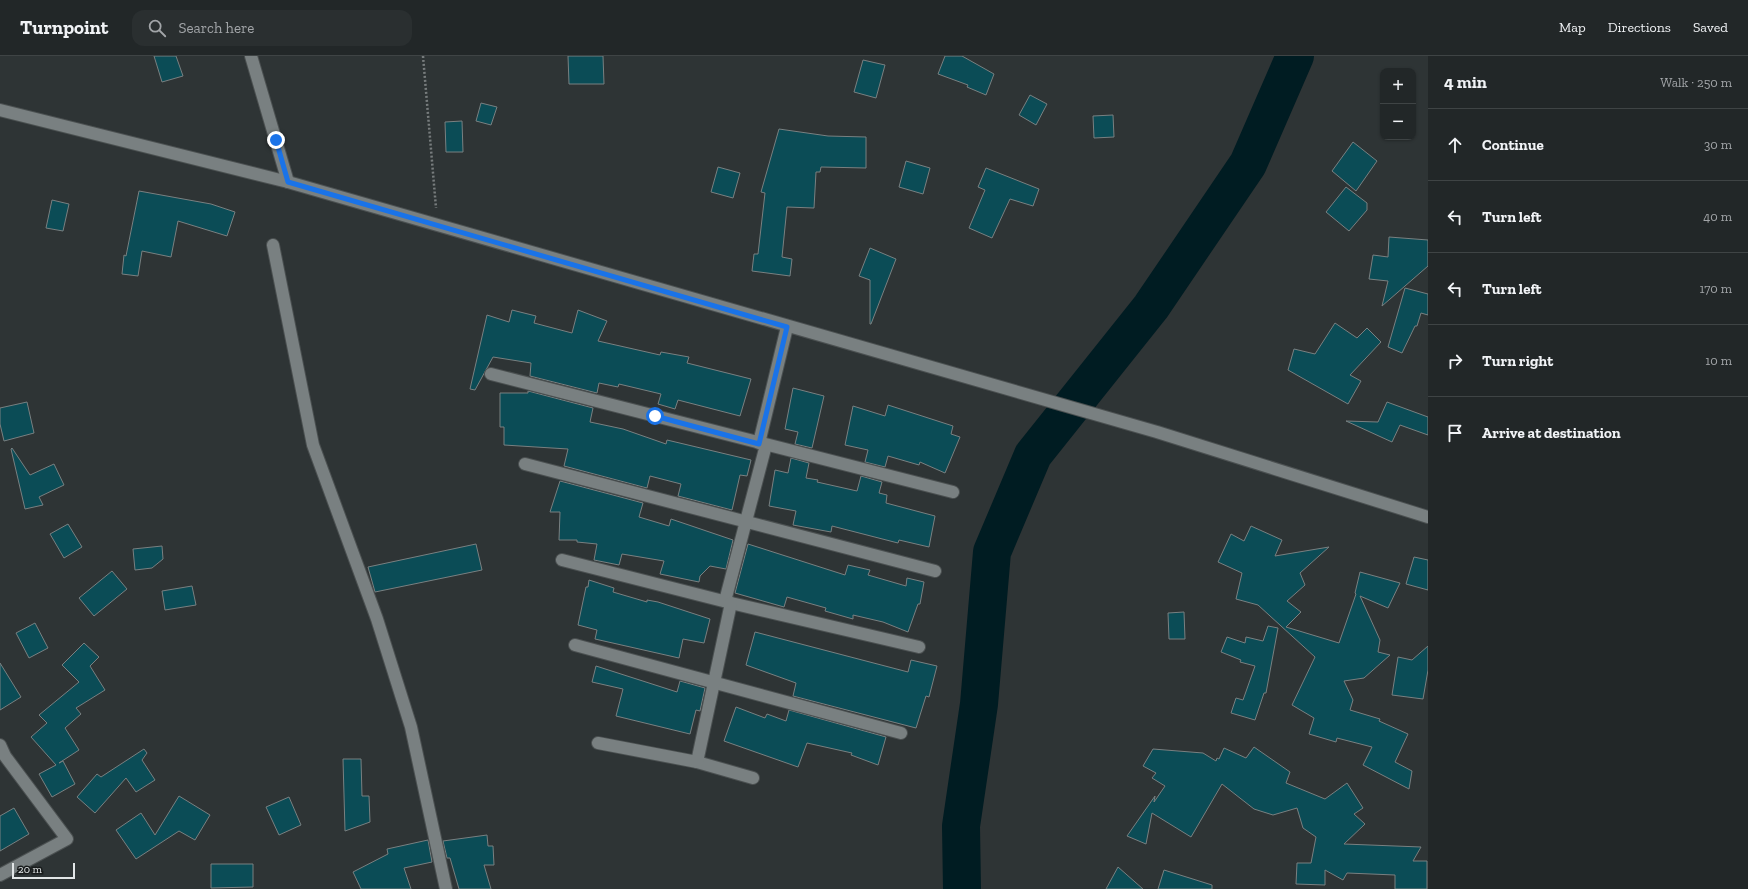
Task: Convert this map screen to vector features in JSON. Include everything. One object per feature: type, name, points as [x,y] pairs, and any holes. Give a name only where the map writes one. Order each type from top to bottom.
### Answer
[{"type":"street","points":[[251,56],[288,182]]},
{"type":"street","points":[[0,110],[288,182],[787,327],[1157,432],[1428,517]]},
{"type":"street","points":[[273,245],[313,444],[377,619],[411,727],[446,889]]},
{"type":"street","points":[[698,762],[728,602],[787,327]]},
{"type":"street","points":[[491,374],[953,492]]},
{"type":"street","points":[[525,464],[745,523],[935,571]]},
{"type":"street","points":[[562,560],[728,602],[919,647]]},
{"type":"street","points":[[575,645],[901,733]]},
{"type":"street","points":[[598,743],[698,762],[753,778]]},
{"type":"street","points":[[0,745],[5,756],[66,839],[0,875]]},
{"type":"path","points":[[423,56],[438,226]]},
{"type":"building","points":[[154,56],[176,56],[183,76],[162,82]]},
{"type":"building","points":[[568,56],[603,56],[604,84],[569,84]]},
{"type":"building","points":[[945,56],[962,56],[994,74],[986,95],[967,87],[968,85],[938,74]]},
{"type":"building","points":[[863,60],[885,65],[876,98],[854,92]]},
{"type":"building","points":[[1030,95],[1047,104],[1036,125],[1019,115]]},
{"type":"building","points":[[481,103],[497,107],[491,125],[476,121]]},
{"type":"building","points":[[1113,115],[1114,137],[1094,138],[1093,116]]},
{"type":"building","points":[[462,121],[463,152],[446,152],[445,122]]},
{"type":"building","points":[[779,129],[828,136],[866,137],[866,168],[821,167],[820,172],[816,172],[814,208],[787,207],[782,257],[792,259],[790,276],[752,271],[754,254],[758,254],[765,193],[761,192]]},
{"type":"building","points":[[1353,142],[1377,161],[1356,191],[1332,171]]},
{"type":"building","points":[[906,161],[930,168],[923,194],[899,187]]},
{"type":"building","points":[[718,167],[740,173],[733,198],[711,192]]},
{"type":"building","points":[[986,168],[1039,189],[1033,206],[1010,199],[992,238],[969,228],[985,190],[978,187]]},
{"type":"building","points":[[1346,187],[1367,203],[1367,210],[1349,231],[1326,212]]},
{"type":"building","points":[[139,191],[211,204],[235,212],[227,236],[178,221],[171,257],[142,251],[138,276],[122,274],[124,255],[126,256]]},
{"type":"building","points":[[52,200],[69,204],[63,231],[46,228]]},
{"type":"building","points":[[1389,237],[1428,240],[1428,266],[1382,306],[1388,281],[1369,279],[1373,255],[1388,257]]},
{"type":"building","points":[[870,248],[896,259],[871,324],[870,280],[859,276]]},
{"type":"building","points":[[1405,288],[1428,294],[1428,315],[1421,313],[1417,326],[1415,326],[1402,353],[1388,347]]},
{"type":"building","points":[[512,310],[536,316],[534,323],[572,333],[578,310],[607,321],[598,341],[660,355],[661,352],[689,357],[687,363],[751,379],[740,416],[678,400],[675,409],[658,404],[661,394],[619,384],[618,387],[599,383],[597,393],[530,376],[531,363],[493,357],[475,390],[470,389],[487,315],[509,322]]},
{"type":"building","points":[[1335,323],[1357,338],[1367,328],[1381,342],[1350,375],[1361,381],[1348,404],[1288,370],[1294,349],[1315,354]]},
{"type":"building","points":[[793,388],[824,396],[812,448],[795,444],[798,432],[785,429]]},
{"type":"building","points":[[528,391],[593,408],[590,422],[623,429],[666,444],[667,440],[751,460],[747,476],[740,475],[732,510],[678,496],[681,484],[650,476],[647,488],[564,466],[568,449],[504,445],[504,427],[500,427],[500,393],[528,393]]},
{"type":"building","points":[[27,402],[34,433],[4,441],[0,424],[0,408]]},
{"type":"building","points":[[1387,402],[1428,417],[1428,435],[1400,425],[1392,442],[1346,421],[1378,422]]},
{"type":"building","points":[[888,405],[953,426],[951,434],[960,437],[945,473],[920,462],[919,465],[888,456],[885,467],[865,462],[868,450],[845,445],[853,406],[885,416]]},
{"type":"building","points":[[12,448],[30,475],[54,464],[64,485],[39,497],[43,505],[25,509]]},
{"type":"building","points":[[791,458],[809,463],[806,478],[857,491],[861,476],[882,482],[879,493],[887,495],[886,503],[935,516],[929,547],[899,540],[898,543],[832,526],[831,532],[793,525],[796,511],[769,506],[775,470],[788,473]]},
{"type":"building","points":[[560,481],[643,503],[639,517],[669,526],[671,519],[733,540],[726,569],[710,566],[700,576],[699,582],[660,574],[664,561],[622,554],[619,565],[594,560],[597,544],[577,542],[577,540],[559,540],[560,512],[550,512]]},
{"type":"building","points":[[68,524],[82,547],[64,558],[50,534]]},
{"type":"building","points":[[1251,526],[1282,540],[1275,556],[1329,547],[1300,573],[1305,585],[1287,601],[1301,612],[1286,627],[1339,643],[1356,594],[1360,572],[1400,583],[1388,608],[1360,596],[1380,640],[1378,652],[1390,655],[1364,678],[1344,681],[1353,700],[1350,710],[1380,719],[1379,721],[1408,734],[1395,762],[1412,771],[1409,789],[1363,765],[1372,747],[1337,738],[1336,742],[1309,734],[1314,718],[1292,705],[1315,657],[1258,605],[1236,599],[1242,573],[1218,562],[1231,534],[1244,541]]},
{"type":"building","points":[[476,544],[482,570],[375,592],[368,567]]},
{"type":"building","points":[[748,544],[845,575],[848,565],[870,570],[868,575],[906,586],[907,578],[924,582],[920,604],[918,604],[908,632],[883,622],[853,615],[853,619],[825,611],[826,608],[787,597],[784,607],[735,593]]},
{"type":"building","points":[[162,546],[163,559],[152,568],[135,570],[133,549]]},
{"type":"building","points":[[1414,557],[1428,560],[1428,590],[1406,584]]},
{"type":"building","points":[[112,571],[127,589],[94,616],[79,598]]},
{"type":"building","points":[[589,580],[614,588],[613,592],[647,602],[647,600],[658,602],[710,619],[704,643],[683,639],[679,658],[595,639],[597,630],[578,625],[586,587],[588,587]]},
{"type":"building","points":[[192,586],[196,605],[165,610],[162,591]]},
{"type":"building","points":[[1184,612],[1185,639],[1169,639],[1168,613]]},
{"type":"building","points":[[35,623],[48,648],[29,658],[16,633]]},
{"type":"building","points":[[1268,626],[1278,628],[1266,693],[1264,693],[1255,720],[1231,713],[1236,698],[1243,700],[1255,666],[1240,662],[1241,660],[1221,652],[1227,637],[1245,643],[1246,637],[1263,641]]},
{"type":"building","points":[[755,632],[908,672],[911,660],[937,666],[929,697],[926,696],[916,728],[793,696],[796,683],[746,665]]},
{"type":"building","points":[[84,643],[99,657],[90,666],[105,690],[76,708],[81,714],[65,728],[79,750],[59,763],[63,761],[75,784],[52,797],[39,774],[56,765],[31,737],[47,723],[39,715],[79,682],[62,665]]},
{"type":"building","points":[[1428,646],[1428,670],[1423,699],[1392,695],[1398,657],[1412,660]]},
{"type":"building","points":[[0,663],[21,697],[0,710]]},
{"type":"building","points":[[596,666],[677,692],[680,681],[705,688],[700,711],[696,710],[690,734],[616,716],[623,689],[592,682]]},
{"type":"building","points":[[736,707],[765,718],[767,714],[786,721],[789,710],[886,737],[878,765],[851,755],[852,753],[807,743],[798,767],[724,741]]},
{"type":"building","points":[[1254,747],[1290,772],[1286,783],[1325,799],[1347,783],[1363,808],[1354,814],[1365,824],[1344,844],[1421,847],[1413,861],[1427,861],[1427,889],[1395,889],[1395,875],[1347,873],[1343,880],[1325,870],[1325,885],[1296,884],[1297,863],[1311,863],[1316,837],[1303,828],[1297,808],[1273,815],[1254,809],[1222,784],[1191,837],[1152,813],[1146,844],[1127,836],[1155,796],[1154,802],[1165,786],[1152,778],[1156,773],[1143,766],[1153,749],[1203,753],[1216,761],[1217,758],[1219,759],[1224,748],[1246,758]]},
{"type":"building","points":[[144,749],[147,753],[142,760],[155,780],[136,792],[126,778],[95,813],[77,797],[97,774],[101,777]]},
{"type":"building","points":[[343,759],[361,759],[362,796],[369,796],[370,822],[345,831]]},
{"type":"building","points":[[179,796],[210,815],[195,840],[179,831],[136,859],[116,830],[141,813],[155,835]]},
{"type":"building","points":[[289,797],[301,825],[279,835],[266,807]]},
{"type":"building","points":[[14,808],[29,834],[0,851],[0,816]]},
{"type":"building","points":[[487,835],[488,846],[493,846],[494,865],[484,865],[491,889],[459,889],[450,858],[447,858],[443,841]]},
{"type":"building","points":[[428,840],[432,862],[404,868],[411,889],[361,889],[353,872],[388,854],[387,849]]},
{"type":"building","points":[[211,864],[253,864],[253,887],[211,888]]},
{"type":"building","points":[[1118,867],[1143,889],[1106,889]]},
{"type":"building","points":[[1164,870],[1212,885],[1212,889],[1158,889]]},
{"type":"waterway","points":[[962,889],[961,826],[979,704],[992,552],[1033,455],[1151,307],[1248,164],[1295,56]]},
{"type":"route","points":[[276,140],[288,182],[787,327],[759,444],[655,416]]}]
